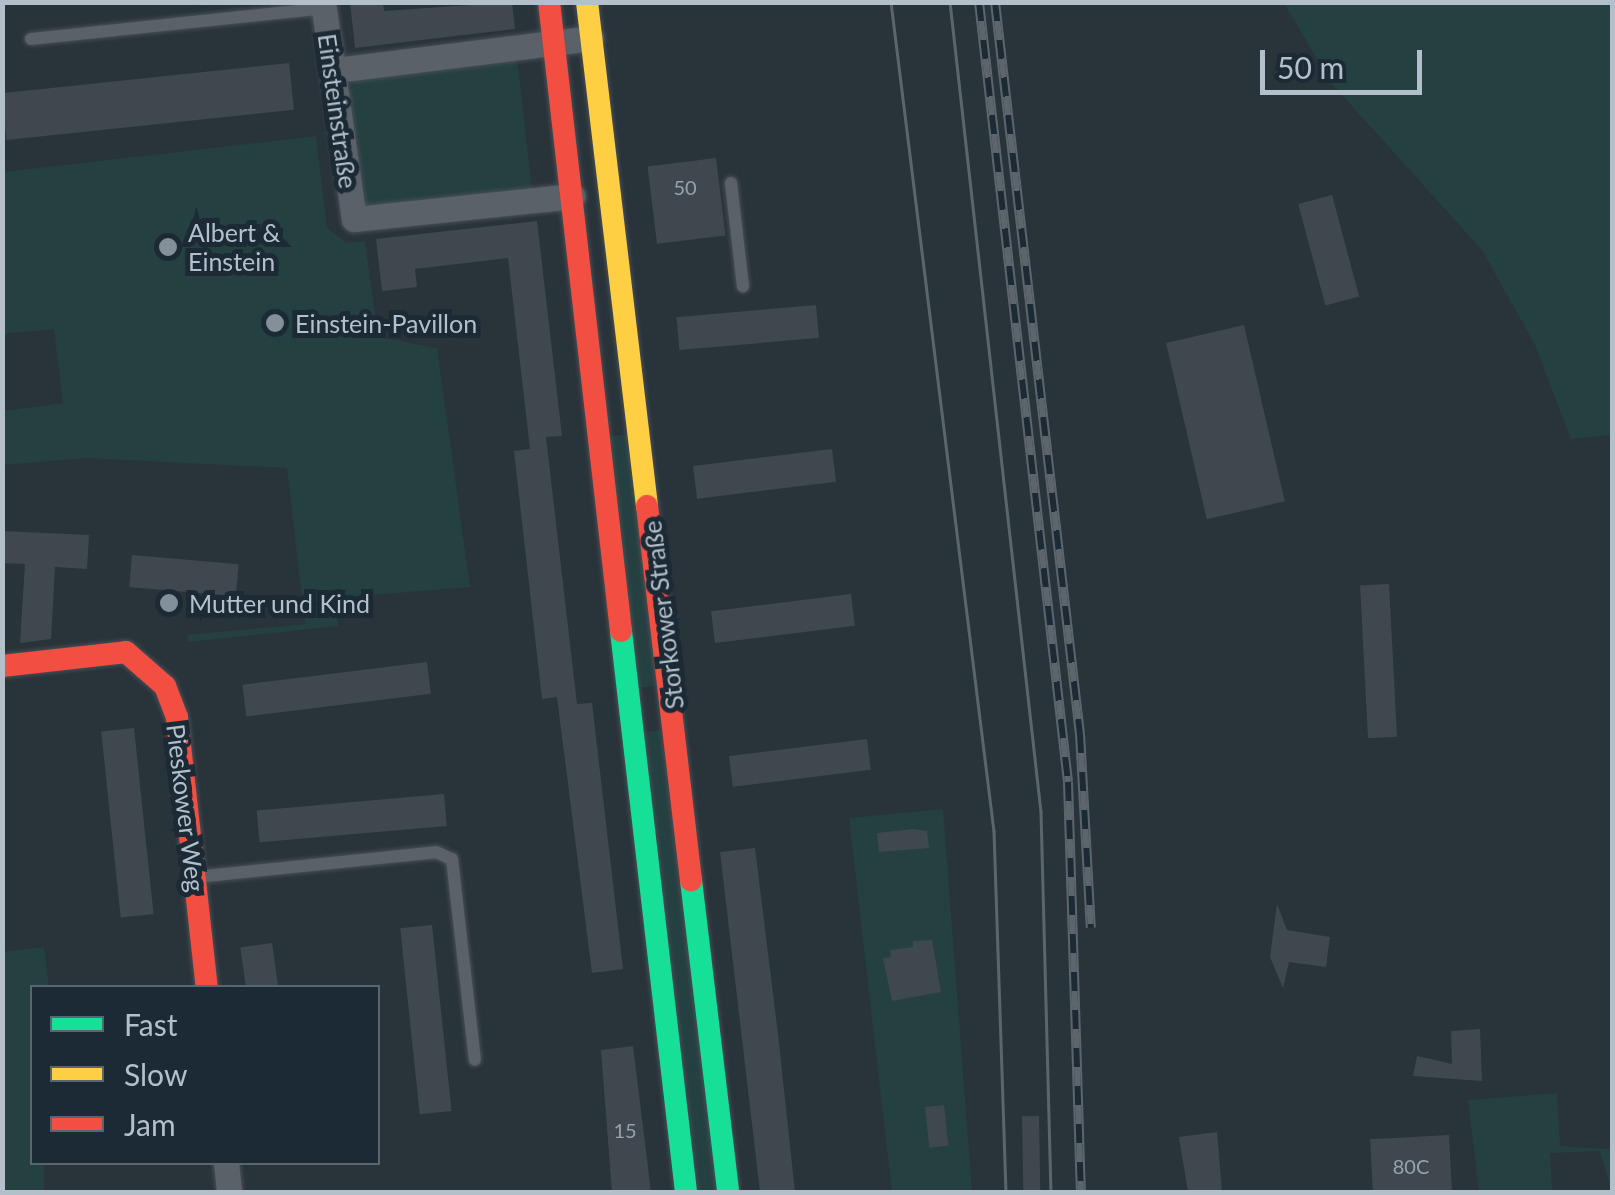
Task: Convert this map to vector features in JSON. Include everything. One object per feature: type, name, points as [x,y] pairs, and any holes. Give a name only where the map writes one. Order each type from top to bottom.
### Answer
[{"type":"street","name":"Storkower Straße","points":[[549,2],[572,196],[728,1192]]},
{"type":"street","name":"Storkower Straße","points":[[587,2],[653,707],[686,1192]]},
{"type":"street","name":"Einsteinstraße","points":[[323,5],[354,219],[572,196]]},
{"type":"street","points":[[335,70],[591,38]]},
{"type":"street","name":"Pieskower Weg","points":[[2,666],[126,652],[152,669],[176,718],[207,985]]},
{"type":"street","points":[[226,1165],[230,1192]]},
{"type":"lane","points":[[30,39],[323,5]]},
{"type":"lane","points":[[731,184],[743,286]]},
{"type":"lane","points":[[195,876],[436,852],[452,859],[475,1060]]},
{"type":"green space","points":[[1284,3],[1612,3],[1612,435],[1571,439],[1535,345],[1482,250],[1332,84]]},
{"type":"green space","points":[[517,57],[532,191],[369,207],[361,201],[347,97],[355,80]]},
{"type":"green space","points":[[316,136],[327,228],[347,243],[365,241],[378,337],[437,348],[470,587],[336,598],[338,626],[188,642],[187,635],[305,624],[287,468],[86,458],[3,465],[3,411],[63,403],[54,329],[3,334],[3,172]]},
{"type":"green space","points":[[629,434],[660,685],[636,688],[605,437]]},
{"type":"green space","points":[[661,730],[718,1192],[699,1192],[642,732]]},
{"type":"green space","points":[[943,809],[972,1192],[892,1192],[849,818]]},
{"type":"green space","points":[[44,947],[49,985],[30,985],[30,1165],[44,1165],[44,1192],[3,1192],[3,952]]},
{"type":"green space","points":[[1557,1093],[1560,1146],[1612,1149],[1612,1192],[1600,1151],[1550,1153],[1552,1192],[1479,1192],[1468,1100]]},
{"type":"building","points":[[350,2],[383,2],[384,11],[512,2],[515,29],[355,48]]},
{"type":"building","points":[[289,63],[294,110],[6,140],[2,93]]},
{"type":"building","points":[[716,158],[726,235],[657,244],[648,166]]},
{"type":"building","points":[[1332,195],[1359,296],[1325,305],[1298,204]]},
{"type":"building","points":[[537,221],[562,436],[546,437],[577,704],[592,703],[623,969],[592,973],[557,697],[542,699],[514,451],[530,449],[508,258],[415,269],[417,287],[382,291],[376,239]]},
{"type":"building","points":[[816,305],[819,338],[679,350],[677,317]]},
{"type":"building","points":[[1244,325],[1285,501],[1207,519],[1166,343]]},
{"type":"building","points":[[832,449],[836,482],[697,499],[693,466]]},
{"type":"building","points":[[2,531],[89,535],[87,569],[55,567],[51,639],[20,643],[25,564],[2,563]]},
{"type":"building","points":[[132,555],[239,564],[236,596],[129,587]]},
{"type":"building","points":[[1389,584],[1397,737],[1368,738],[1360,586]]},
{"type":"building","points":[[851,594],[855,626],[715,643],[711,611]]},
{"type":"building","points":[[427,662],[431,694],[246,716],[242,685]]},
{"type":"building","points":[[134,728],[154,914],[121,917],[101,731]]},
{"type":"building","points":[[867,739],[871,770],[733,787],[729,756]]},
{"type":"building","points":[[444,794],[447,826],[260,842],[257,810]]},
{"type":"building","points":[[927,831],[929,848],[879,852],[877,833]]},
{"type":"building","points":[[755,848],[795,1192],[760,1192],[720,852]]},
{"type":"building","points":[[1277,904],[1287,930],[1330,937],[1326,967],[1289,962],[1283,988],[1270,957]]},
{"type":"building","points":[[432,925],[452,1111],[420,1114],[400,928]]},
{"type":"building","points":[[932,940],[941,992],[892,1001],[883,958],[891,957],[890,950],[913,947],[913,941]]},
{"type":"building","points":[[272,943],[278,985],[246,985],[240,947]]},
{"type":"building","points":[[1480,1029],[1482,1081],[1413,1076],[1417,1056],[1452,1064],[1451,1031]]},
{"type":"building","points":[[633,1046],[651,1192],[612,1192],[601,1050]]},
{"type":"building","points":[[944,1105],[948,1146],[929,1148],[925,1107]]},
{"type":"building","points":[[1022,1116],[1039,1116],[1040,1192],[1023,1192]]},
{"type":"building","points":[[1217,1132],[1222,1192],[1188,1192],[1179,1137]]},
{"type":"building","points":[[1449,1135],[1452,1192],[1373,1192],[1370,1139]]},
{"type":"tram line","points":[[891,2],[994,831],[1006,1192]]},
{"type":"tram line","points":[[950,2],[1041,812],[1051,1192]]},
{"type":"railway","points":[[979,2],[1068,782],[1081,1192]]},
{"type":"railway","points":[[995,2],[1080,734],[1091,928]]},
{"type":"traffic: fast","points":[[621,631],[686,1192]]},
{"type":"traffic: fast","points":[[691,880],[728,1192]]},
{"type":"traffic: slow","points":[[587,2],[647,506]]},
{"type":"traffic: jam","points":[[549,2],[621,631]]},
{"type":"traffic: jam","points":[[647,506],[691,880]]},
{"type":"traffic: jam","points":[[2,666],[126,652],[165,686],[177,718],[207,985]]},
{"type":"place","name":"Albert & Einstein","points":[[168,247]]},
{"type":"place","name":"Einstein-Pavillon","points":[[275,323]]},
{"type":"place","name":"Mutter und Kind","points":[[169,603]]}]
